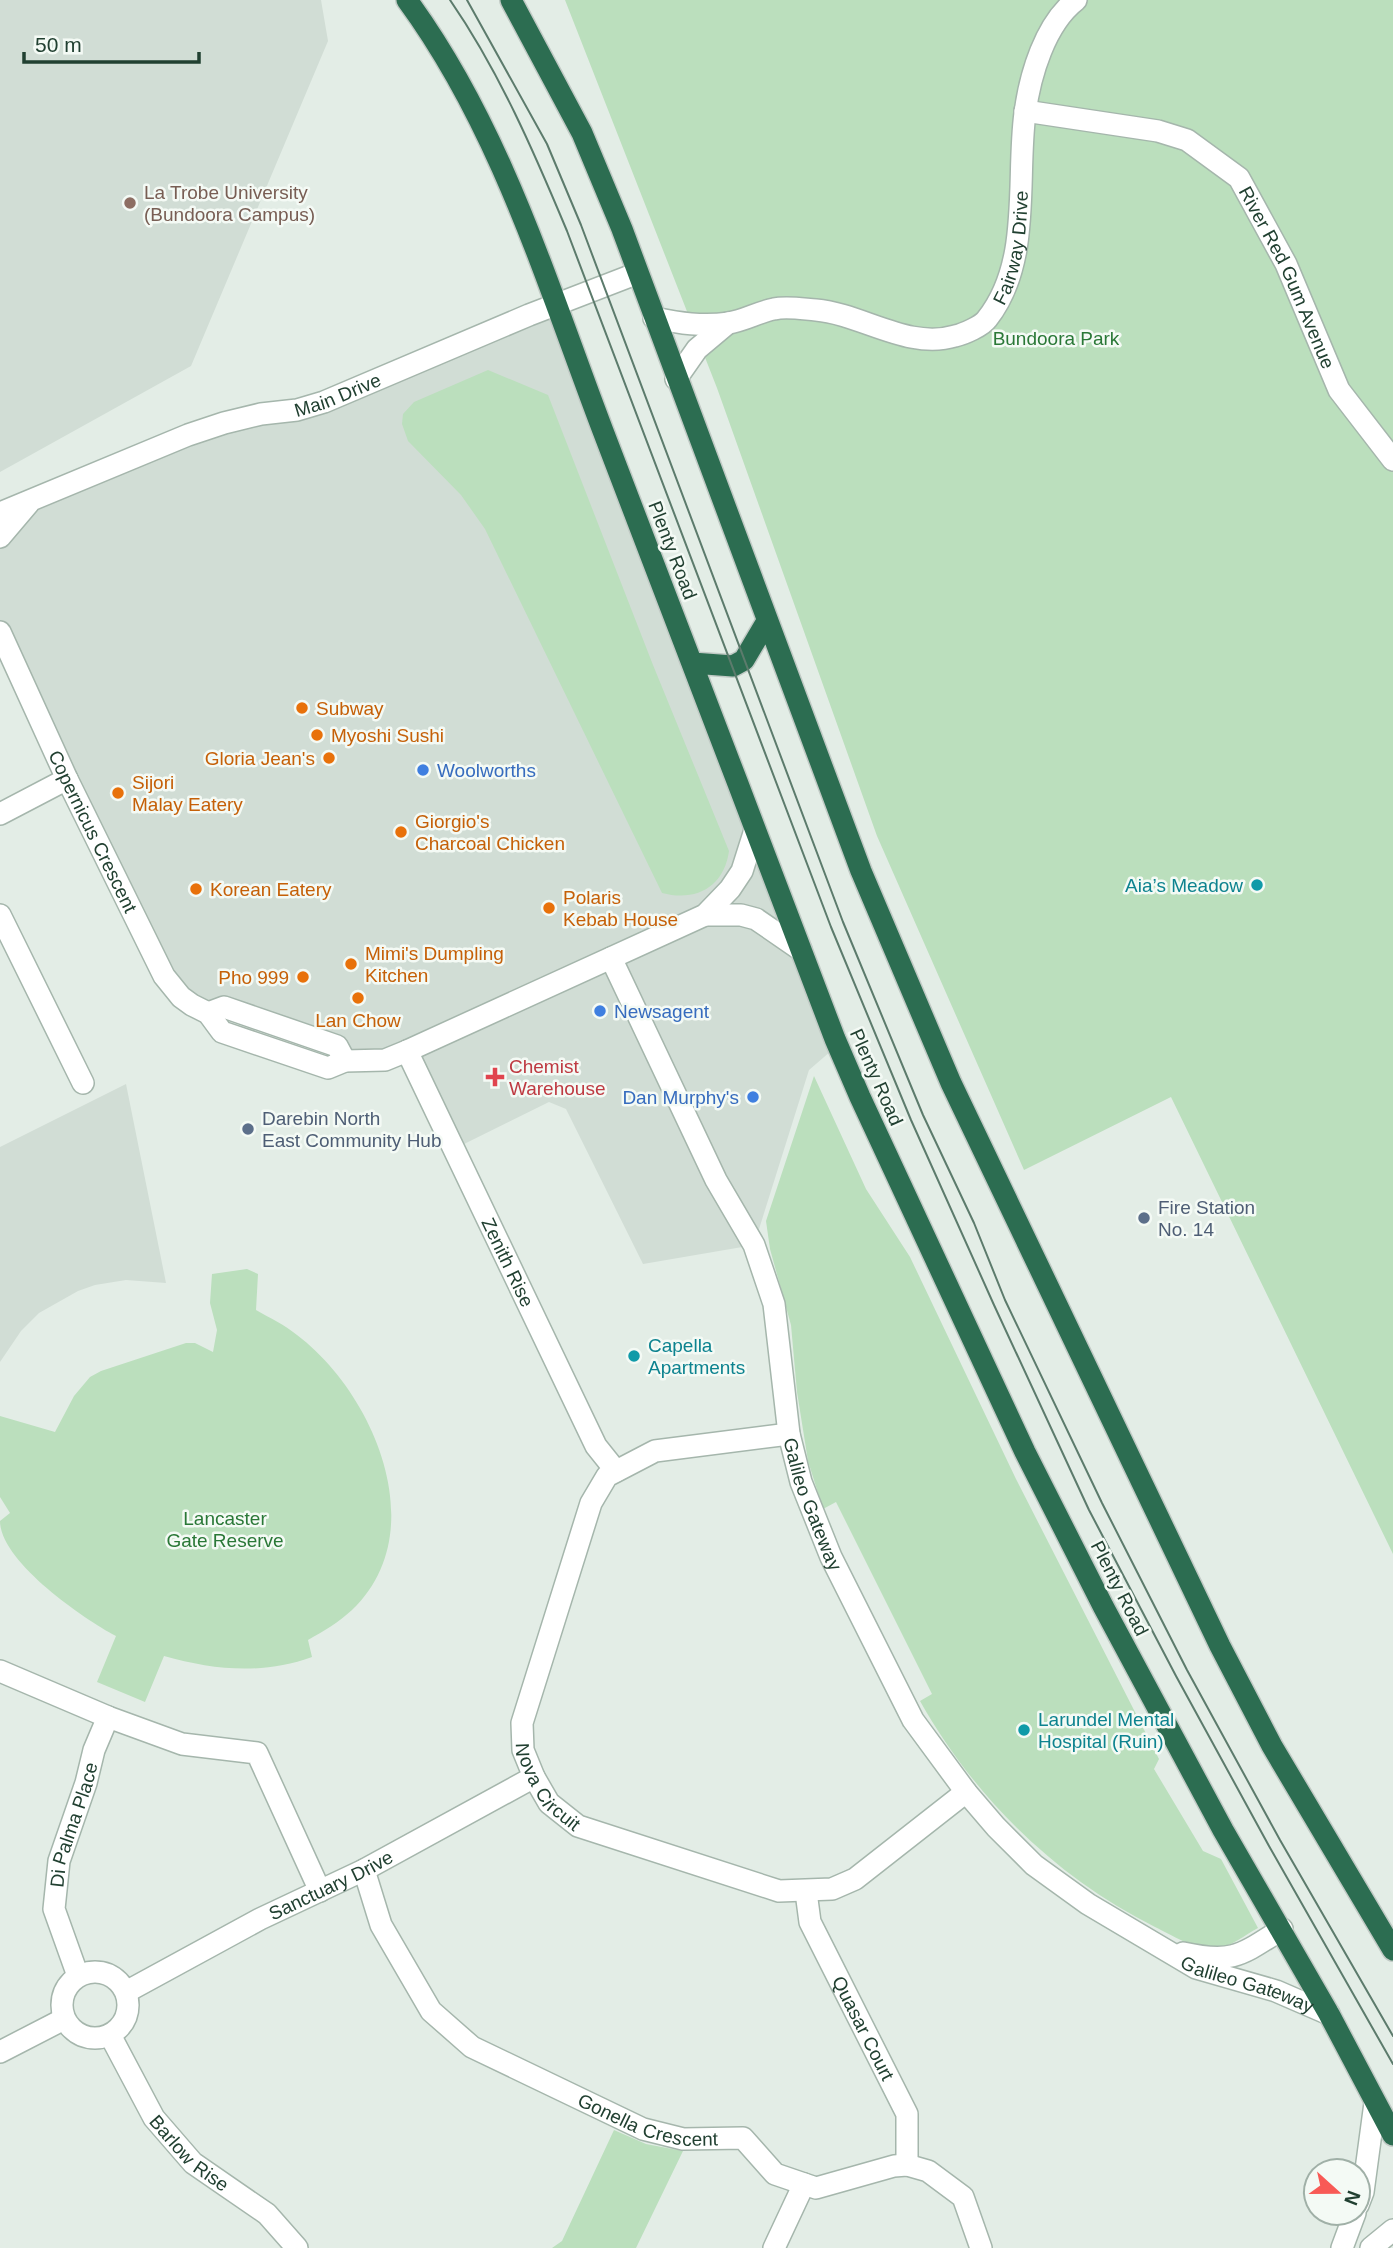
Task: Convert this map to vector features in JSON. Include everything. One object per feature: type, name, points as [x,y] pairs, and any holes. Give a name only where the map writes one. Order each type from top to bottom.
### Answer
[{"type":"highway","name":"Plenty Road","points":[[407,0],[448,62],[502,168],[557,304],[755,830],[860,1097],[1025,1452],[1102,1606],[1223,1830],[1282,1929],[1393,2134]]},
{"type":"highway","points":[[511,0],[582,133],[638,273],[866,883],[929,1032],[992,1170],[1220,1646],[1272,1746],[1393,1950]]},
{"type":"highway","points":[[692,663],[733,666],[744,660],[767,621]]},
{"type":"street","name":"Fairway Drive","points":[[654,318],[687,325],[729,323],[775,308],[819,310],[920,340],[954,337],[986,321],[1005,289],[1016,250],[1025,111],[1042,44],[1064,10],[1076,0]]},
{"type":"street","name":"River Red Gum Avenue","points":[[1025,111],[1158,131],[1187,140],[1239,178],[1286,264],[1339,390],[1393,460]]},
{"type":"street","name":"Main Drive","points":[[0,513],[151,449],[212,427],[324,402],[557,304],[638,273]]},
{"type":"street","name":"Fairway Drive","points":[[677,379],[697,349],[729,323]]},
{"type":"street","name":"Main Drive","points":[[0,537],[32,500]]},
{"type":"street","name":"Copernicus Crescent","points":[[0,632],[164,976],[181,997],[208,1013],[224,1007],[337,1046],[345,1060],[385,1060],[705,915],[730,889],[742,871],[755,830]]},
{"type":"street","points":[[0,814],[68,779]]},
{"type":"street","points":[[0,915],[83,1083]]},
{"type":"street","name":"Copernicus Crescent","points":[[705,915],[741,915],[756,919],[801,950]]},
{"type":"street","name":"Galileo Gateway","points":[[611,958],[716,1180],[754,1245],[774,1304],[789,1434],[801,1482],[831,1557],[913,1720],[966,1792],[996,1827],[1034,1865],[1088,1905],[1196,1968],[1276,1991],[1329,2014]]},
{"type":"street","name":"Zenith Rise","points":[[407,1051],[596,1446],[615,1471]]},
{"type":"street","name":"Nova Circuit","points":[[789,1434],[655,1451],[607,1476],[591,1503],[522,1723],[523,1750],[534,1777],[549,1803],[578,1826],[779,1891],[806,1892],[832,1889],[855,1879],[966,1792]]},
{"type":"street","points":[[0,1671],[108,1717],[182,1744],[257,1753],[320,1891]]},
{"type":"street","name":"Di Palma Place","points":[[78,1976],[54,1909],[59,1861],[86,1783],[94,1750],[108,1717]]},
{"type":"street","name":"Sanctuary Drive","points":[[126,1992],[260,1919],[364,1870],[534,1777]]},
{"type":"street","name":"Gonella Crescent","points":[[364,1870],[381,1924],[431,2011],[471,2048],[643,2129],[683,2139],[743,2138],[775,2174],[816,2188],[894,2166],[907,2165]]},
{"type":"street","name":"Quasar Court","points":[[806,1892],[810,1922],[906,2114],[907,2165]]},
{"type":"street","name":"Galileo Gateway","points":[[1168,1950],[1223,1959],[1241,1954],[1282,1929]]},
{"type":"street","points":[[101,1972],[112,1976],[126,1992],[127,2015],[110,2035],[87,2038],[76,2033],[64,2019],[62,1996],[67,1986],[78,1976],[101,1972]]},
{"type":"street","points":[[0,2052],[64,2019]]},
{"type":"street","name":"Barlow Rise","points":[[110,2035],[154,2118],[193,2163],[267,2214],[297,2248]]},
{"type":"street","points":[[1368,2157],[1375,2103]]},
{"type":"street","points":[[907,2165],[928,2171],[963,2197],[981,2248]]},
{"type":"street","points":[[774,2248],[804,2184]]},
{"type":"street","points":[[1342,2248],[1350,2227]]},
{"type":"street","points":[[1371,2248],[1393,2230]]},
{"type":"shaded area","name":"La Trobe University (Bundoora Campus)","points":[[0,0],[321,0],[328,41],[191,366],[0,472]]},
{"type":"shaded area","points":[[557,304],[838,1045],[809,1070],[754,1245],[643,1264],[566,1109],[549,1102],[454,1149],[407,1051],[345,1061],[224,1007],[175,990],[0,632],[0,537],[32,500]]},
{"type":"shaded area","points":[[126,1084],[166,1283],[126,1280],[78,1291],[39,1313],[21,1331],[0,1362],[0,1147]]},
{"type":"green space","name":"Bundoora Park","points":[[565,0],[1393,0],[1393,1554],[1171,1097],[1024,1170],[877,836],[717,388]]},
{"type":"green space","points":[[488,370],[548,395],[729,851],[726,864],[715,882],[697,893],[662,893],[485,529],[461,495],[408,441],[402,424],[403,414],[414,402]]},
{"type":"green space","points":[[814,1076],[866,1189],[910,1257],[1016,1479],[1159,1759],[1154,1769],[1203,1851],[1221,1859],[1258,1928],[1231,1944],[1215,1949],[1192,1945],[1118,1907],[1051,1859],[992,1802],[942,1737],[920,1701],[932,1694],[836,1502],[823,1509],[808,1461],[797,1392],[791,1325],[770,1249],[766,1221]]},
{"type":"green space","name":"Lancaster Gate Reserve","points":[[247,1269],[258,1274],[256,1310],[292,1331],[325,1360],[350,1391],[370,1427],[384,1465],[391,1504],[389,1542],[376,1578],[352,1610],[308,1640],[312,1657],[275,1666],[238,1669],[201,1665],[164,1656],[145,1702],[97,1682],[116,1636],[45,1587],[13,1553],[4,1537],[0,1521],[10,1513],[0,1497],[0,1416],[55,1432],[74,1396],[90,1377],[101,1371],[186,1343],[195,1343],[213,1352],[217,1330],[210,1303],[212,1274]]},
{"type":"green space","points":[[614,2130],[646,2144],[683,2151],[636,2248],[552,2248],[562,2241]]},
{"type":"tram line","points":[[450,0],[500,83],[567,231],[831,927],[911,1120],[994,1305],[1089,1510],[1176,1676],[1393,2064]]},
{"type":"tram line","points":[[467,0],[547,144],[581,225],[843,922],[923,1115],[974,1223],[1005,1300],[1102,1503],[1187,1670],[1280,1840],[1393,2036]]},
{"type":"place","name":"La Trobe University (Bundoora Campus)","points":[[130,203]]},
{"type":"place","name":"Subway","points":[[302,708]]},
{"type":"place","name":"Myoshi Sushi","points":[[317,735]]},
{"type":"place","name":"Gloria Jean's","points":[[329,758]]},
{"type":"place","name":"Woolworths","points":[[423,770]]},
{"type":"place","name":"Sijori Malay Eatery","points":[[118,793]]},
{"type":"place","name":"Giorgio's Charcoal Chicken","points":[[401,832]]},
{"type":"place","name":"Aia’s Meadow","points":[[1257,885]]},
{"type":"place","name":"Korean Eatery","points":[[196,889]]},
{"type":"place","name":"Polaris Kebab House","points":[[549,908]]},
{"type":"place","name":"Mimi's Dumpling Kitchen","points":[[351,964]]},
{"type":"place","name":"Pho 999","points":[[303,977]]},
{"type":"place","name":"Lan Chow","points":[[358,998]]},
{"type":"place","name":"Newsagent","points":[[600,1011]]},
{"type":"place","name":"Chemist Warehouse","points":[[495,1077]]},
{"type":"place","name":"Dan Murphy's","points":[[753,1097]]},
{"type":"place","name":"Darebin North East Community Hub","points":[[248,1129]]},
{"type":"place","name":"Fire Station No. 14","points":[[1144,1218]]},
{"type":"place","name":"Capella Apartments","points":[[634,1356]]},
{"type":"place","name":"Larundel Mental Hospital (Ruin)","points":[[1024,1730]]}]
